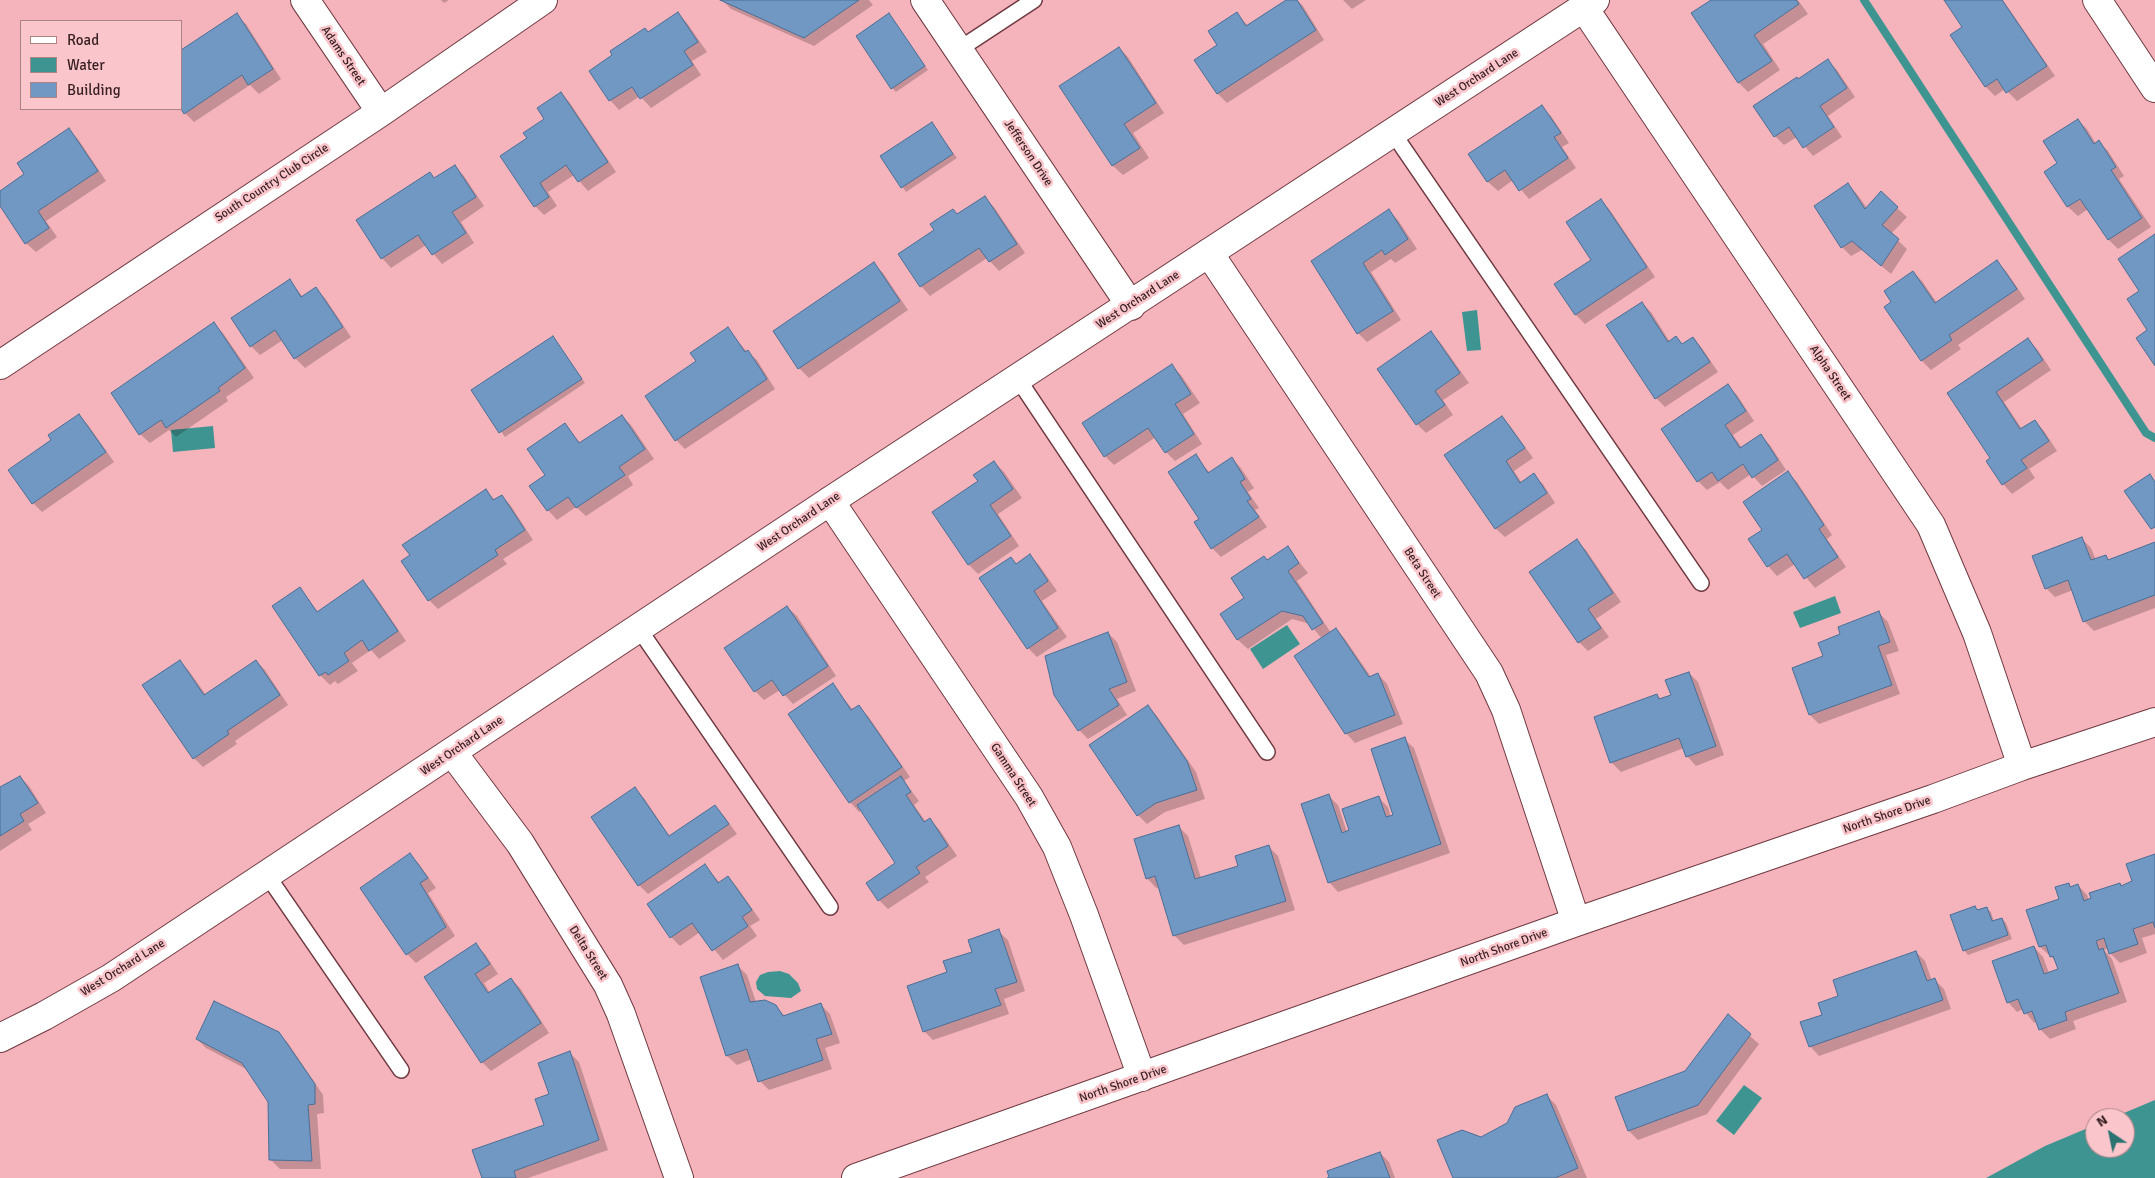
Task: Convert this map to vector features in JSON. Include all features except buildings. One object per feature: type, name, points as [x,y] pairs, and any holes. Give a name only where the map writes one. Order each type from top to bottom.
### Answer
[{"type":"street","name":"Adams Street","points":[[305,0],[381,112]]},
{"type":"street","name":"South Country Club Circle","points":[[0,364],[381,112],[543,0]]},
{"type":"street","name":"Jefferson Drive","points":[[925,0],[1132,306]]},
{"type":"street","points":[[2097,0],[2155,88]]},
{"type":"street","name":"West Orchard Lane","points":[[0,1038],[44,1016],[111,978],[830,502],[1132,306],[1209,253],[1590,4]]},
{"type":"street","name":"Alpha Street","points":[[1590,4],[1931,525],[1977,633],[2022,766]]},
{"type":"street","name":"Beta Street","points":[[1209,253],[1489,673],[1506,710],[1576,922]]},
{"type":"street","name":"Gamma Street","points":[[830,502],[1029,797],[1057,847],[1142,1077]]},
{"type":"street","name":"North Shore Drive","points":[[856,1178],[1576,922],[1933,799],[2022,766],[2155,722]]},
{"type":"street","name":"Delta Street","points":[[452,752],[520,843],[608,985],[621,1014],[679,1178]]},
{"type":"lane","points":[[958,50],[1034,0]]},
{"type":"lane","points":[[1392,133],[1701,583]]},
{"type":"lane","points":[[1018,379],[1267,752]]},
{"type":"lane","points":[[639,629],[830,907]]},
{"type":"lane","points":[[267,875],[401,1070]]},
{"type":"water","points":[[1477,310],[1481,350],[1467,351],[1462,312]]},
{"type":"water","points":[[213,426],[215,448],[173,452],[171,430]]},
{"type":"water","points":[[1835,596],[1841,613],[1800,628],[1793,612]]},
{"type":"water","points":[[1287,625],[1300,644],[1263,669],[1250,649]]},
{"type":"water","points":[[780,971],[789,974],[798,983],[801,991],[791,998],[765,996],[757,989],[756,982],[760,975]]},
{"type":"water","points":[[1744,1085],[1762,1098],[1734,1135],[1716,1121]]},
{"type":"water","points":[[2155,1100],[2155,1178],[1986,1178],[2045,1146],[2085,1129],[2085,1158],[2135,1158],[2135,1108]]},
{"type":"waterway","points":[[1864,0],[2146,433],[2155,438]]}]
